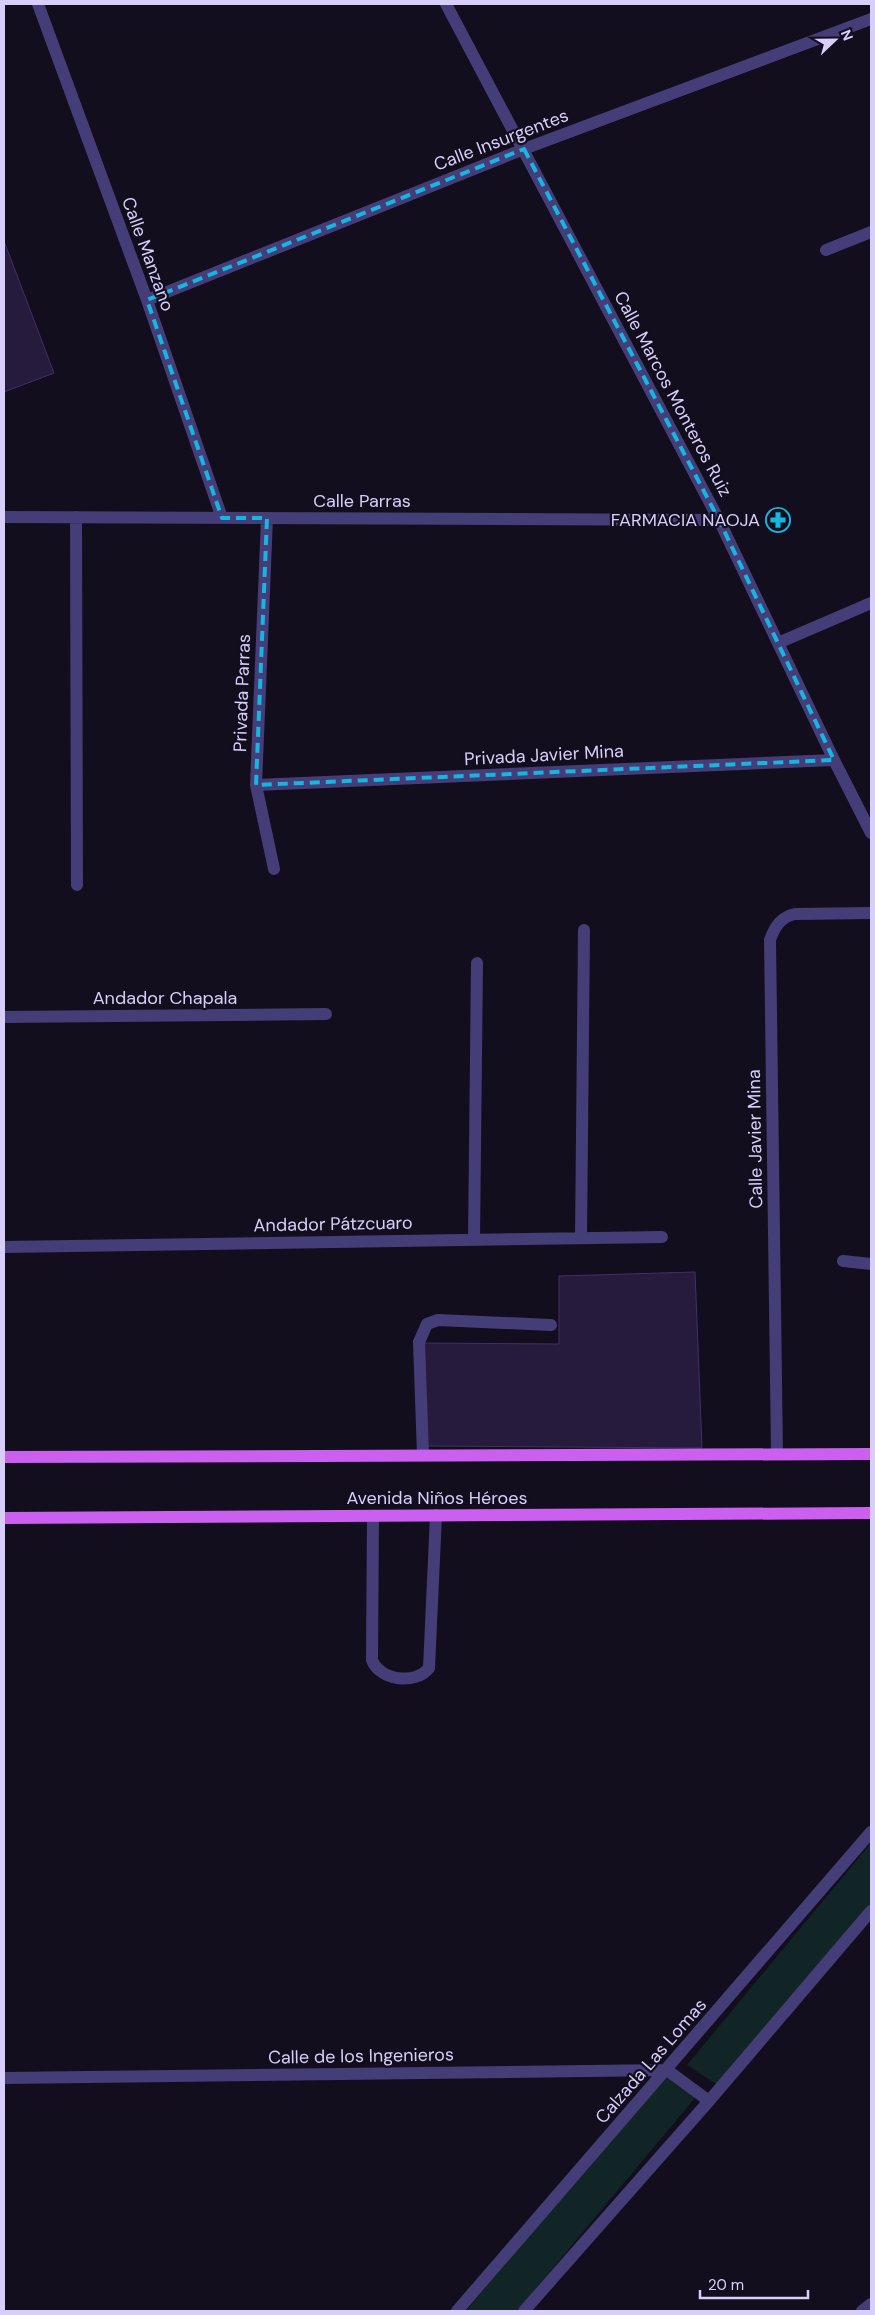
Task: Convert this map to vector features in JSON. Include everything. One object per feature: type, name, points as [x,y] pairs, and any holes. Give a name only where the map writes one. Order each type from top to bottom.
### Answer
[{"type":"main road","points":[[4,1457],[871,1454]]},
{"type":"main road","name":"Avenida Niños Héroes","points":[[4,1518],[871,1513]]},
{"type":"street","name":"Calle Manzano","points":[[38,4],[147,300],[222,518]]},
{"type":"street","name":"Calle Marcos Monteros Ruiz","points":[[446,4],[524,148],[719,520],[834,760],[871,832]]},
{"type":"street","name":"Calle Insurgentes","points":[[147,300],[524,148],[871,20]]},
{"type":"street","points":[[826,250],[871,232]]},
{"type":"street","name":"Calle Parras","points":[[4,517],[719,520]]},
{"type":"street","points":[[76,517],[77,885]]},
{"type":"street","name":"Privada Parras","points":[[267,518],[256,785],[274,868]]},
{"type":"street","points":[[778,643],[871,603]]},
{"type":"street","name":"Privada Javier Mina","points":[[256,785],[834,760]]},
{"type":"street","name":"Calle Javier Mina","points":[[776,1453],[770,940],[779,922],[786,916],[795,914],[871,913]]},
{"type":"street","points":[[581,1238],[584,930]]},
{"type":"street","points":[[474,1240],[477,963]]},
{"type":"street","name":"Andador Chapala","points":[[4,1017],[326,1014]]},
{"type":"street","name":"Andador Pátzcuaro","points":[[4,1247],[662,1236]]},
{"type":"street","points":[[844,1261],[871,1264]]},
{"type":"street","points":[[423,1455],[419,1342],[427,1324],[438,1320],[551,1325]]},
{"type":"street","points":[[373,1516],[372,1660],[377,1670],[381,1673],[412,1679],[422,1675],[430,1668],[436,1515]]},
{"type":"street","name":"Calzada Las Lomas","points":[[457,2311],[871,1832]]},
{"type":"street","points":[[524,2311],[709,2101],[871,1911]]},
{"type":"street","points":[[667,2070],[709,2101]]},
{"type":"street","name":"Calle de los Ingenieros","points":[[4,2078],[667,2070]]},
{"type":"street","points":[[862,2311],[871,2304]]},
{"type":"highlighted area","points":[[524,149],[719,520],[834,760],[256,785],[267,518],[222,518],[147,300]]},
{"type":"green space","points":[[871,1843],[871,1905],[721,2087],[687,2065]]},
{"type":"green space","points":[[667,2070],[699,2093],[517,2311],[466,2311]]},
{"type":"building","points":[[4,241],[54,373],[4,392]]},
{"type":"building","points":[[695,1272],[702,1448],[425,1446],[423,1343],[559,1344],[559,1276]]},
{"type":"place","name":"FARMACIA NAOJA","points":[[778,520]]}]
